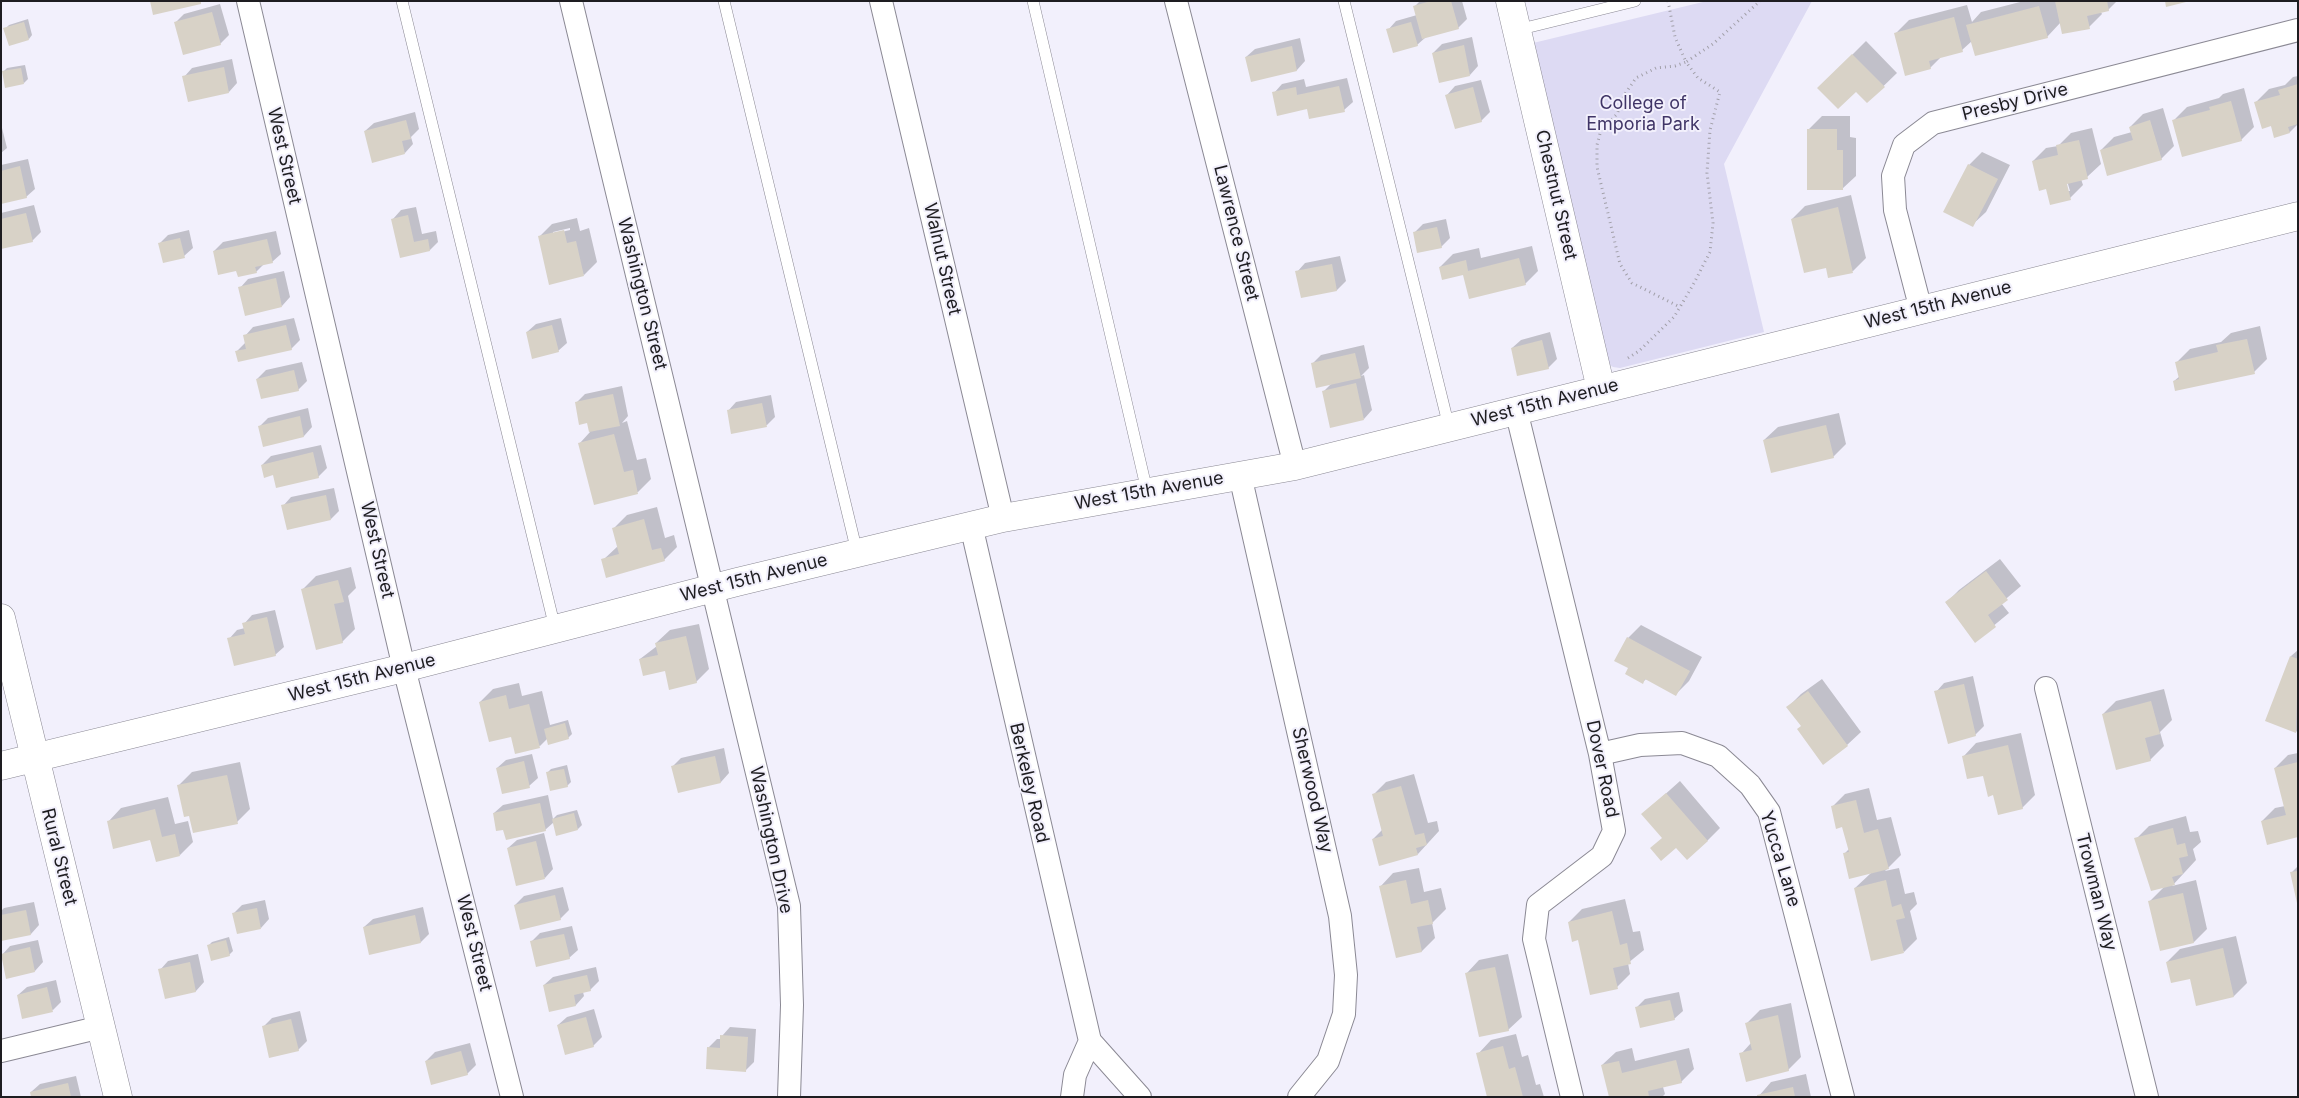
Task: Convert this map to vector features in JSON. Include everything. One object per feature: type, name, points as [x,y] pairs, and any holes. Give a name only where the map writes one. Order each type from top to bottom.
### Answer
[{"type":"street","name":"West Street","points":[[248,1],[404,668],[512,1097]]},
{"type":"street","name":"Washington Street","points":[[571,1],[713,588]]},
{"type":"street","name":"Walnut Street","points":[[881,1],[1003,518]]},
{"type":"street","name":"Lawrence Street","points":[[1176,1],[1296,466]]},
{"type":"street","name":"Chestnut Street","points":[[1510,1],[1601,389]]},
{"type":"street","name":"Presby Drive","points":[[1921,310],[1895,210],[1893,176],[1904,145],[1933,123],[2298,30]]},
{"type":"street","name":"West 15th Avenue","points":[[1,766],[404,668],[554,628],[971,525],[1147,491],[1296,466],[2298,216]]},
{"type":"street","name":"Dover Road","points":[[1516,410],[1600,754],[1614,831],[1602,856],[1538,905],[1534,939],[1572,1097]]},
{"type":"street","name":"Sherwood Way","points":[[1240,475],[1340,916],[1346,975],[1344,1014],[1328,1062],[1299,1097]]},
{"type":"street","name":"Berkeley Road","points":[[971,525],[1090,1041]]},
{"type":"street","name":"Washington Drive","points":[[713,588],[789,906],[792,1005],[789,1097]]},
{"type":"street","name":"Rural Street","points":[[1,618],[118,1097]]},
{"type":"street","name":"Trowman Way","points":[[2046,688],[2146,1097]]},
{"type":"street","name":"Yucca Lane","points":[[1600,754],[1640,745],[1682,743],[1718,756],[1750,785],[1769,812],[1843,1097]]},
{"type":"street","points":[[1,1051],[101,1027]]},
{"type":"street","points":[[1072,1097],[1075,1075],[1090,1041],[1140,1097]]},
{"type":"lane","points":[[402,1],[554,628]]},
{"type":"lane","points":[[724,1],[857,552]]},
{"type":"lane","points":[[1033,1],[1147,491]]},
{"type":"lane","points":[[1344,1],[1449,427]]},
{"type":"lane","points":[[1517,30],[1589,7],[1635,1]]},
{"type":"path","points":[[1624,360],[1639,351],[1674,317],[1710,252],[1713,223],[1707,173],[1710,130],[1720,92],[1698,78],[1686,62],[1675,36],[1668,1]]},
{"type":"path","points":[[1680,307],[1632,284],[1620,264],[1597,168],[1597,145],[1601,130],[1617,114],[1625,94],[1636,78],[1656,68],[1676,66],[1686,62],[1713,44],[1760,1]]},
{"type":"green space","name":"College of Emporia Park","points":[[1707,1],[1812,1],[1724,164],[1764,332],[1620,368],[1613,367],[1607,363],[1529,44]]},
{"type":"building","points":[[150,1],[201,1],[201,4],[153,15]]},
{"type":"building","points":[[1431,1],[1451,1],[1459,29],[1422,39],[1413,6]]},
{"type":"building","points":[[2055,1],[2107,1],[2109,11],[2087,16],[2090,29],[2062,34]]},
{"type":"building","points":[[2165,1],[2186,1],[2186,2],[2166,7]]},
{"type":"building","points":[[2039,6],[2048,38],[1975,56],[1966,25]]},
{"type":"building","points":[[212,12],[221,45],[183,55],[174,22]]},
{"type":"building","points":[[1954,17],[1963,52],[1929,61],[1931,69],[1905,76],[1894,33]]},
{"type":"building","points":[[24,22],[29,40],[9,46],[3,28]]},
{"type":"building","points":[[1411,22],[1418,46],[1393,53],[1386,29]]},
{"type":"building","points":[[1464,45],[1470,76],[1439,83],[1432,53]]},
{"type":"building","points":[[1292,46],[1297,71],[1251,82],[1245,57]]},
{"type":"building","points":[[1852,54],[1885,87],[1867,103],[1856,92],[1838,109],[1817,88]]},
{"type":"building","points":[[224,67],[229,93],[188,102],[182,76]]},
{"type":"building","points":[[21,68],[24,84],[5,88],[2,71]]},
{"type":"building","points":[[2298,84],[2298,124],[2288,127],[2290,133],[2274,138],[2271,126],[2262,129],[2254,102],[2280,95],[2278,90]]},
{"type":"building","points":[[1339,86],[1345,112],[1309,119],[1307,109],[1277,116],[1272,92],[1296,87],[1297,95]]},
{"type":"building","points":[[1473,87],[1482,122],[1455,129],[1445,95]]},
{"type":"building","points":[[2231,101],[2242,141],[2182,157],[2172,120],[2210,110],[2209,107]]},
{"type":"building","points":[[406,120],[411,139],[402,141],[405,154],[372,163],[364,131]]},
{"type":"building","points":[[2150,120],[2162,160],[2107,176],[2100,150],[2133,140],[2129,127]]},
{"type":"building","points":[[1807,129],[1837,129],[1837,150],[1843,150],[1843,190],[1807,190]]},
{"type":"building","points":[[2079,140],[2088,179],[2067,184],[2071,200],[2050,205],[2046,189],[2039,191],[2032,161],[2058,155],[2056,145]]},
{"type":"building","points":[[1968,164],[1998,179],[1973,227],[1943,212]]},
{"type":"building","points":[[20,166],[27,198],[1,204],[1,171]]},
{"type":"building","points":[[1838,207],[1853,273],[1828,278],[1826,268],[1804,273],[1791,219]]},
{"type":"building","points":[[26,213],[33,242],[1,249],[1,219]]},
{"type":"building","points":[[408,215],[414,242],[428,239],[430,251],[400,258],[391,219]]},
{"type":"building","points":[[1437,227],[1442,248],[1417,253],[1413,232]]},
{"type":"building","points":[[564,230],[567,243],[576,241],[584,276],[549,285],[538,236]]},
{"type":"building","points":[[180,238],[185,258],[163,263],[158,243]]},
{"type":"building","points":[[267,239],[273,263],[255,267],[257,273],[238,277],[236,271],[218,275],[213,251]]},
{"type":"building","points":[[1519,258],[1526,285],[1469,299],[1463,275],[1442,280],[1439,267],[1466,260],[1468,271]]},
{"type":"building","points":[[1332,264],[1337,291],[1301,298],[1295,271]]},
{"type":"building","points":[[276,278],[282,307],[245,316],[238,287]]},
{"type":"building","points":[[286,325],[292,350],[238,362],[235,351],[246,349],[243,335]]},
{"type":"building","points":[[552,325],[559,352],[532,359],[526,332]]},
{"type":"building","points":[[2247,339],[2255,374],[2175,391],[2173,381],[2179,379],[2175,362],[2218,352],[2216,345]]},
{"type":"building","points":[[1542,340],[1549,369],[1517,376],[1511,348]]},
{"type":"building","points":[[1355,353],[1361,378],[1316,388],[1311,363]]},
{"type":"building","points":[[294,370],[299,391],[261,399],[256,379]]},
{"type":"building","points":[[1356,383],[1364,420],[1330,428],[1322,391]]},
{"type":"building","points":[[613,394],[620,426],[589,432],[587,423],[579,425],[575,402]]},
{"type":"building","points":[[762,403],[767,427],[731,434],[727,410]]},
{"type":"building","points":[[300,416],[304,437],[263,447],[258,426]]},
{"type":"building","points":[[1826,425],[1834,458],[1771,473],[1763,440]]},
{"type":"building","points":[[614,434],[624,472],[633,470],[638,494],[594,505],[578,443]]},
{"type":"building","points":[[313,452],[319,478],[276,488],[273,475],[264,478],[261,465]]},
{"type":"building","points":[[326,495],[331,520],[287,530],[281,505]]},
{"type":"building","points":[[644,519],[652,550],[661,548],[665,561],[606,578],[601,559],[619,554],[612,528]]},
{"type":"building","points":[[1986,571],[2008,600],[1988,615],[1996,627],[1975,643],[1945,602]]},
{"type":"building","points":[[338,580],[344,602],[334,604],[343,643],[316,650],[301,589]]},
{"type":"building","points":[[267,617],[276,656],[234,666],[227,638],[245,634],[242,623]]},
{"type":"building","points":[[686,636],[697,683],[669,690],[665,671],[643,676],[639,659],[658,655],[655,643]]},
{"type":"building","points":[[1627,637],[1690,671],[1676,696],[1645,679],[1643,684],[1625,674],[1628,668],[1614,661]]},
{"type":"building","points":[[2290,656],[2298,659],[2296,733],[2265,721]]},
{"type":"building","points":[[1964,684],[1976,736],[1948,744],[1934,691]]},
{"type":"building","points":[[1808,691],[1848,746],[1823,765],[1797,729],[1801,726],[1786,707]]},
{"type":"building","points":[[506,695],[509,709],[529,704],[540,748],[515,754],[511,737],[489,742],[479,702]]},
{"type":"building","points":[[2151,701],[2160,734],[2145,738],[2151,761],[2116,770],[2102,714]]},
{"type":"building","points":[[565,723],[569,739],[548,745],[544,729]]},
{"type":"building","points":[[2008,745],[2023,809],[1998,815],[1993,795],[1988,797],[1983,776],[1967,779],[1962,756]]},
{"type":"building","points":[[715,756],[721,783],[678,793],[671,766]]},
{"type":"building","points":[[524,761],[530,788],[502,794],[496,768]]},
{"type":"building","points":[[2298,762],[2298,837],[2267,845],[2261,821],[2286,815],[2274,768]]},
{"type":"building","points":[[564,769],[568,787],[550,791],[546,772]]},
{"type":"building","points":[[227,775],[238,824],[193,833],[189,816],[184,817],[177,785]]},
{"type":"building","points":[[1401,786],[1415,835],[1424,833],[1427,845],[1416,848],[1418,855],[1379,866],[1372,839],[1383,836],[1372,794]]},
{"type":"building","points":[[1666,793],[1708,841],[1687,860],[1676,848],[1661,861],[1650,848],[1662,838],[1641,814]]},
{"type":"building","points":[[1856,800],[1864,833],[1878,829],[1889,869],[1849,879],[1843,853],[1849,852],[1842,827],[1836,829],[1831,806]]},
{"type":"building","points":[[540,803],[546,831],[506,840],[503,830],[496,831],[493,813]]},
{"type":"building","points":[[155,809],[162,837],[175,834],[180,856],[156,862],[150,840],[113,849],[107,821]]},
{"type":"building","points":[[574,813],[578,830],[556,836],[552,819]]},
{"type":"building","points":[[2173,828],[2177,845],[2185,843],[2188,856],[2179,858],[2183,874],[2172,877],[2175,885],[2151,891],[2134,838]]},
{"type":"building","points":[[536,841],[545,879],[516,886],[507,848]]},
{"type":"building","points":[[2298,871],[2298,903],[2297,903],[2290,872]]},
{"type":"building","points":[[1406,880],[1411,904],[1428,900],[1433,924],[1417,927],[1422,952],[1396,958],[1379,886]]},
{"type":"building","points":[[1886,880],[1892,907],[1901,904],[1905,918],[1896,920],[1904,953],[1871,961],[1854,888]]},
{"type":"building","points":[[2183,893],[2194,943],[2160,951],[2148,901]]},
{"type":"building","points":[[555,895],[561,920],[520,930],[514,905]]},
{"type":"building","points":[[257,908],[261,929],[237,934],[232,913]]},
{"type":"building","points":[[26,910],[31,935],[1,941],[1,915]]},
{"type":"building","points":[[1612,911],[1620,945],[1627,943],[1631,964],[1613,968],[1618,989],[1590,995],[1578,940],[1572,942],[1568,922]]},
{"type":"building","points":[[415,915],[421,943],[369,955],[363,927]]},
{"type":"building","points":[[564,934],[570,959],[536,967],[530,941]]},
{"type":"building","points":[[226,940],[230,956],[211,961],[207,945]]},
{"type":"building","points":[[30,947],[35,972],[6,979],[1,954]]},
{"type":"building","points":[[2223,948],[2234,997],[2196,1006],[2190,979],[2171,983],[2166,962]]},
{"type":"building","points":[[190,962],[196,992],[165,999],[158,969]]},
{"type":"building","points":[[1495,967],[1509,1031],[1479,1037],[1465,973]]},
{"type":"building","points":[[587,975],[591,991],[574,995],[576,1006],[549,1012],[543,985]]},
{"type":"building","points":[[47,987],[53,1012],[22,1019],[17,995]]},
{"type":"building","points":[[1670,1000],[1675,1020],[1640,1028],[1635,1007]]},
{"type":"building","points":[[1778,1015],[1789,1071],[1746,1082],[1739,1053],[1752,1050],[1745,1023]]},
{"type":"building","points":[[586,1017],[594,1047],[565,1055],[557,1025]]},
{"type":"building","points":[[291,1019],[299,1051],[269,1058],[262,1026]]},
{"type":"building","points":[[720,1035],[748,1037],[746,1072],[706,1069],[707,1047],[720,1048]]},
{"type":"building","points":[[1503,1046],[1509,1069],[1515,1067],[1523,1097],[1487,1097],[1476,1053]]},
{"type":"building","points":[[461,1051],[468,1075],[431,1085],[425,1061]]},
{"type":"building","points":[[1676,1060],[1682,1083],[1648,1091],[1649,1097],[1609,1097],[1601,1065],[1619,1061],[1622,1073]]},
{"type":"building","points":[[68,1083],[71,1097],[31,1097],[30,1092]]},
{"type":"building","points":[[1793,1087],[1795,1097],[1757,1097],[1757,1095]]}]
